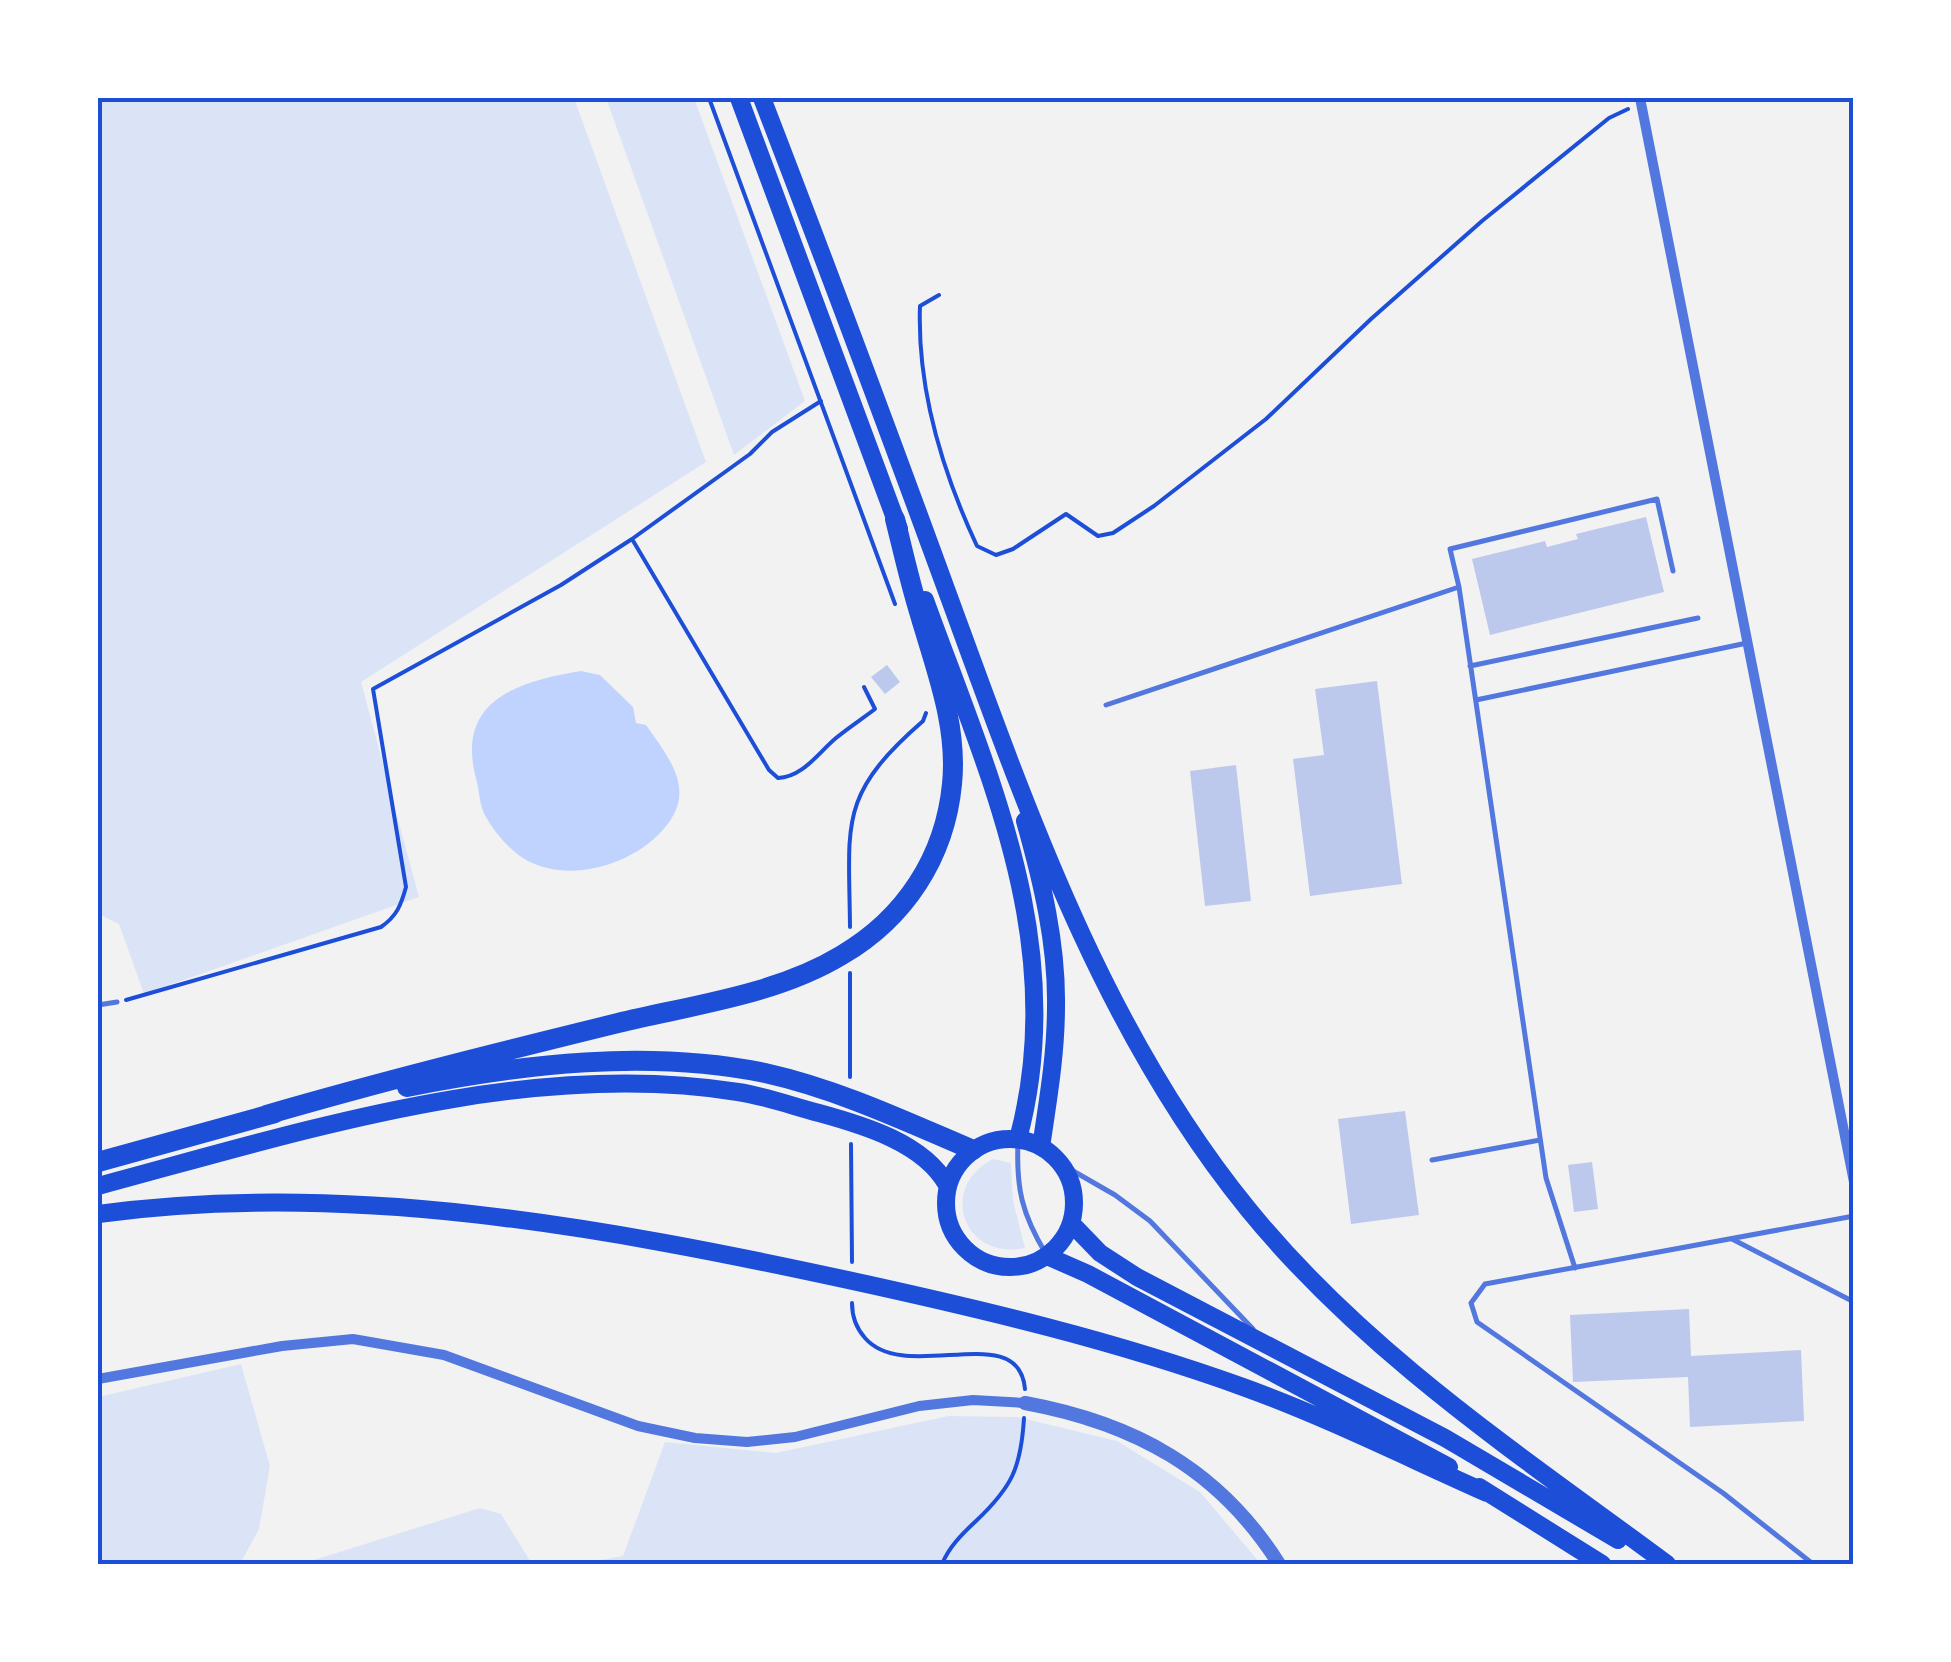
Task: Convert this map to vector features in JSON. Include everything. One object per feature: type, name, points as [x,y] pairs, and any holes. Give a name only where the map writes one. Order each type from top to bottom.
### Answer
[{"type":"highway","points":[[739,98],[995,791],[1019,869],[1036,988],[1028,1100],[1018,1139]]},
{"type":"highway","points":[[762,98],[1003,744],[1088,950],[1175,1109],[1249,1211],[1332,1301],[1397,1360],[1668,1564]]},
{"type":"highway","points":[[98,1162],[410,1073],[782,982],[842,956],[901,909],[940,844],[948,815],[952,748],[948,708],[895,519]]},
{"type":"highway","points":[[1003,744],[1038,868],[1051,942],[1056,1003],[1053,1065],[1041,1147]]},
{"type":"highway","points":[[266,1115],[486,1072],[622,1061],[686,1064],[764,1073],[828,1091],[973,1150]]},
{"type":"highway","points":[[98,1186],[408,1108],[522,1090],[627,1083],[739,1092],[839,1118],[914,1150],[938,1167],[947,1185],[947,1220],[954,1236],[980,1261],[1014,1268],[1047,1256],[1066,1236],[1071,1223],[1074,1192],[1061,1164],[1041,1147],[1018,1139],[1002,1139],[973,1150],[962,1159],[947,1185]]},
{"type":"highway","points":[[98,1214],[235,1202],[392,1207],[619,1236],[772,1264],[1017,1320],[1243,1387],[1486,1493]]},
{"type":"highway","points":[[1071,1223],[1100,1253],[1137,1277],[1445,1438],[1660,1564]]},
{"type":"highway","points":[[1047,1256],[1434,1456],[1486,1493],[1602,1564]]},
{"type":"street","points":[[1640,100],[1854,1182]]},
{"type":"street","points":[[98,1379],[282,1346],[353,1340],[444,1355],[638,1426],[695,1438],[747,1442],[794,1437],[919,1406],[972,1400],[1025,1403],[1093,1418],[1173,1456],[1244,1516],[1279,1564]]},
{"type":"lane","points":[[1575,1268],[1546,1178],[1459,587],[1450,549],[1657,499],[1673,571]]},
{"type":"lane","points":[[1106,706],[1459,587]]},
{"type":"lane","points":[[1470,666],[1698,618]]},
{"type":"lane","points":[[1476,700],[1747,643]]},
{"type":"lane","points":[[98,1005],[116,1002]]},
{"type":"lane","points":[[1018,1139],[1016,1180],[1022,1207],[1047,1256]]},
{"type":"lane","points":[[1432,1160],[1540,1140]]},
{"type":"lane","points":[[1061,1164],[1115,1195],[1150,1222],[1235,1312],[1281,1354]]},
{"type":"lane","points":[[1813,1564],[1723,1494],[1477,1322],[1470,1303],[1485,1284],[1854,1216]]},
{"type":"lane","points":[[1732,1239],[1854,1302]]},
{"type":"path","points":[[709,98],[896,607]]},
{"type":"path","points":[[939,295],[920,306],[919,335],[927,402],[952,491],[977,546],[996,554],[1013,549],[1066,514],[1098,536],[1114,533],[1266,419],[1371,319],[1482,222],[1610,118],[1640,100]]},
{"type":"path","points":[[116,1002],[382,928],[401,907],[406,887],[373,688],[544,594],[632,539],[821,401]]},
{"type":"path","points":[[632,539],[769,770],[778,778],[787,778],[804,768],[875,709],[864,687]]},
{"type":"path","points":[[850,926],[849,836],[854,807],[863,785],[888,753],[922,721],[927,706]]},
{"type":"path","points":[[850,972],[850,1077]]},
{"type":"path","points":[[850,1144],[852,1262]]},
{"type":"path","points":[[852,1303],[859,1330],[886,1354],[907,1358],[976,1352],[1007,1358],[1022,1372],[1022,1454],[1010,1485],[949,1550],[942,1564]]},
{"type":"shaded area","points":[[98,98],[574,98],[706,462],[361,682],[419,897],[144,994],[119,924],[98,914]]},
{"type":"shaded area","points":[[606,98],[694,98],[805,401],[734,455]]},
{"type":"shaded area","points":[[993,1159],[1011,1163],[1013,1201],[1025,1248],[1004,1249],[986,1244],[965,1219],[962,1203],[966,1187],[976,1172]]},
{"type":"shaded area","points":[[241,1364],[270,1466],[259,1529],[240,1564],[98,1564],[98,1397]]},
{"type":"shaded area","points":[[948,1416],[1017,1417],[1117,1441],[1200,1492],[1261,1564],[578,1564],[623,1556],[665,1442],[776,1453]]},
{"type":"shaded area","points":[[480,1508],[501,1514],[532,1564],[301,1564]]},
{"type":"water","points":[[581,671],[600,675],[633,707],[636,723],[646,725],[672,765],[678,804],[661,832],[633,854],[599,867],[563,870],[528,861],[504,842],[490,823],[481,804],[472,755],[474,732],[495,701],[513,690]]},
{"type":"building","points":[[1646,517],[1664,592],[1490,635],[1472,559],[1545,541],[1547,547],[1578,539],[1576,534]]},
{"type":"building","points":[[887,665],[900,682],[885,694],[871,677]]},
{"type":"building","points":[[1377,681],[1402,884],[1310,896],[1293,759],[1324,755],[1315,689]]},
{"type":"building","points":[[1236,765],[1251,901],[1205,906],[1190,771]]},
{"type":"building","points":[[1405,1111],[1419,1215],[1351,1224],[1338,1119]]},
{"type":"building","points":[[1592,1162],[1598,1209],[1574,1212],[1568,1165]]},
{"type":"building","points":[[1689,1309],[1691,1356],[1801,1350],[1804,1421],[1690,1427],[1688,1377],[1573,1382],[1570,1315]]}]
